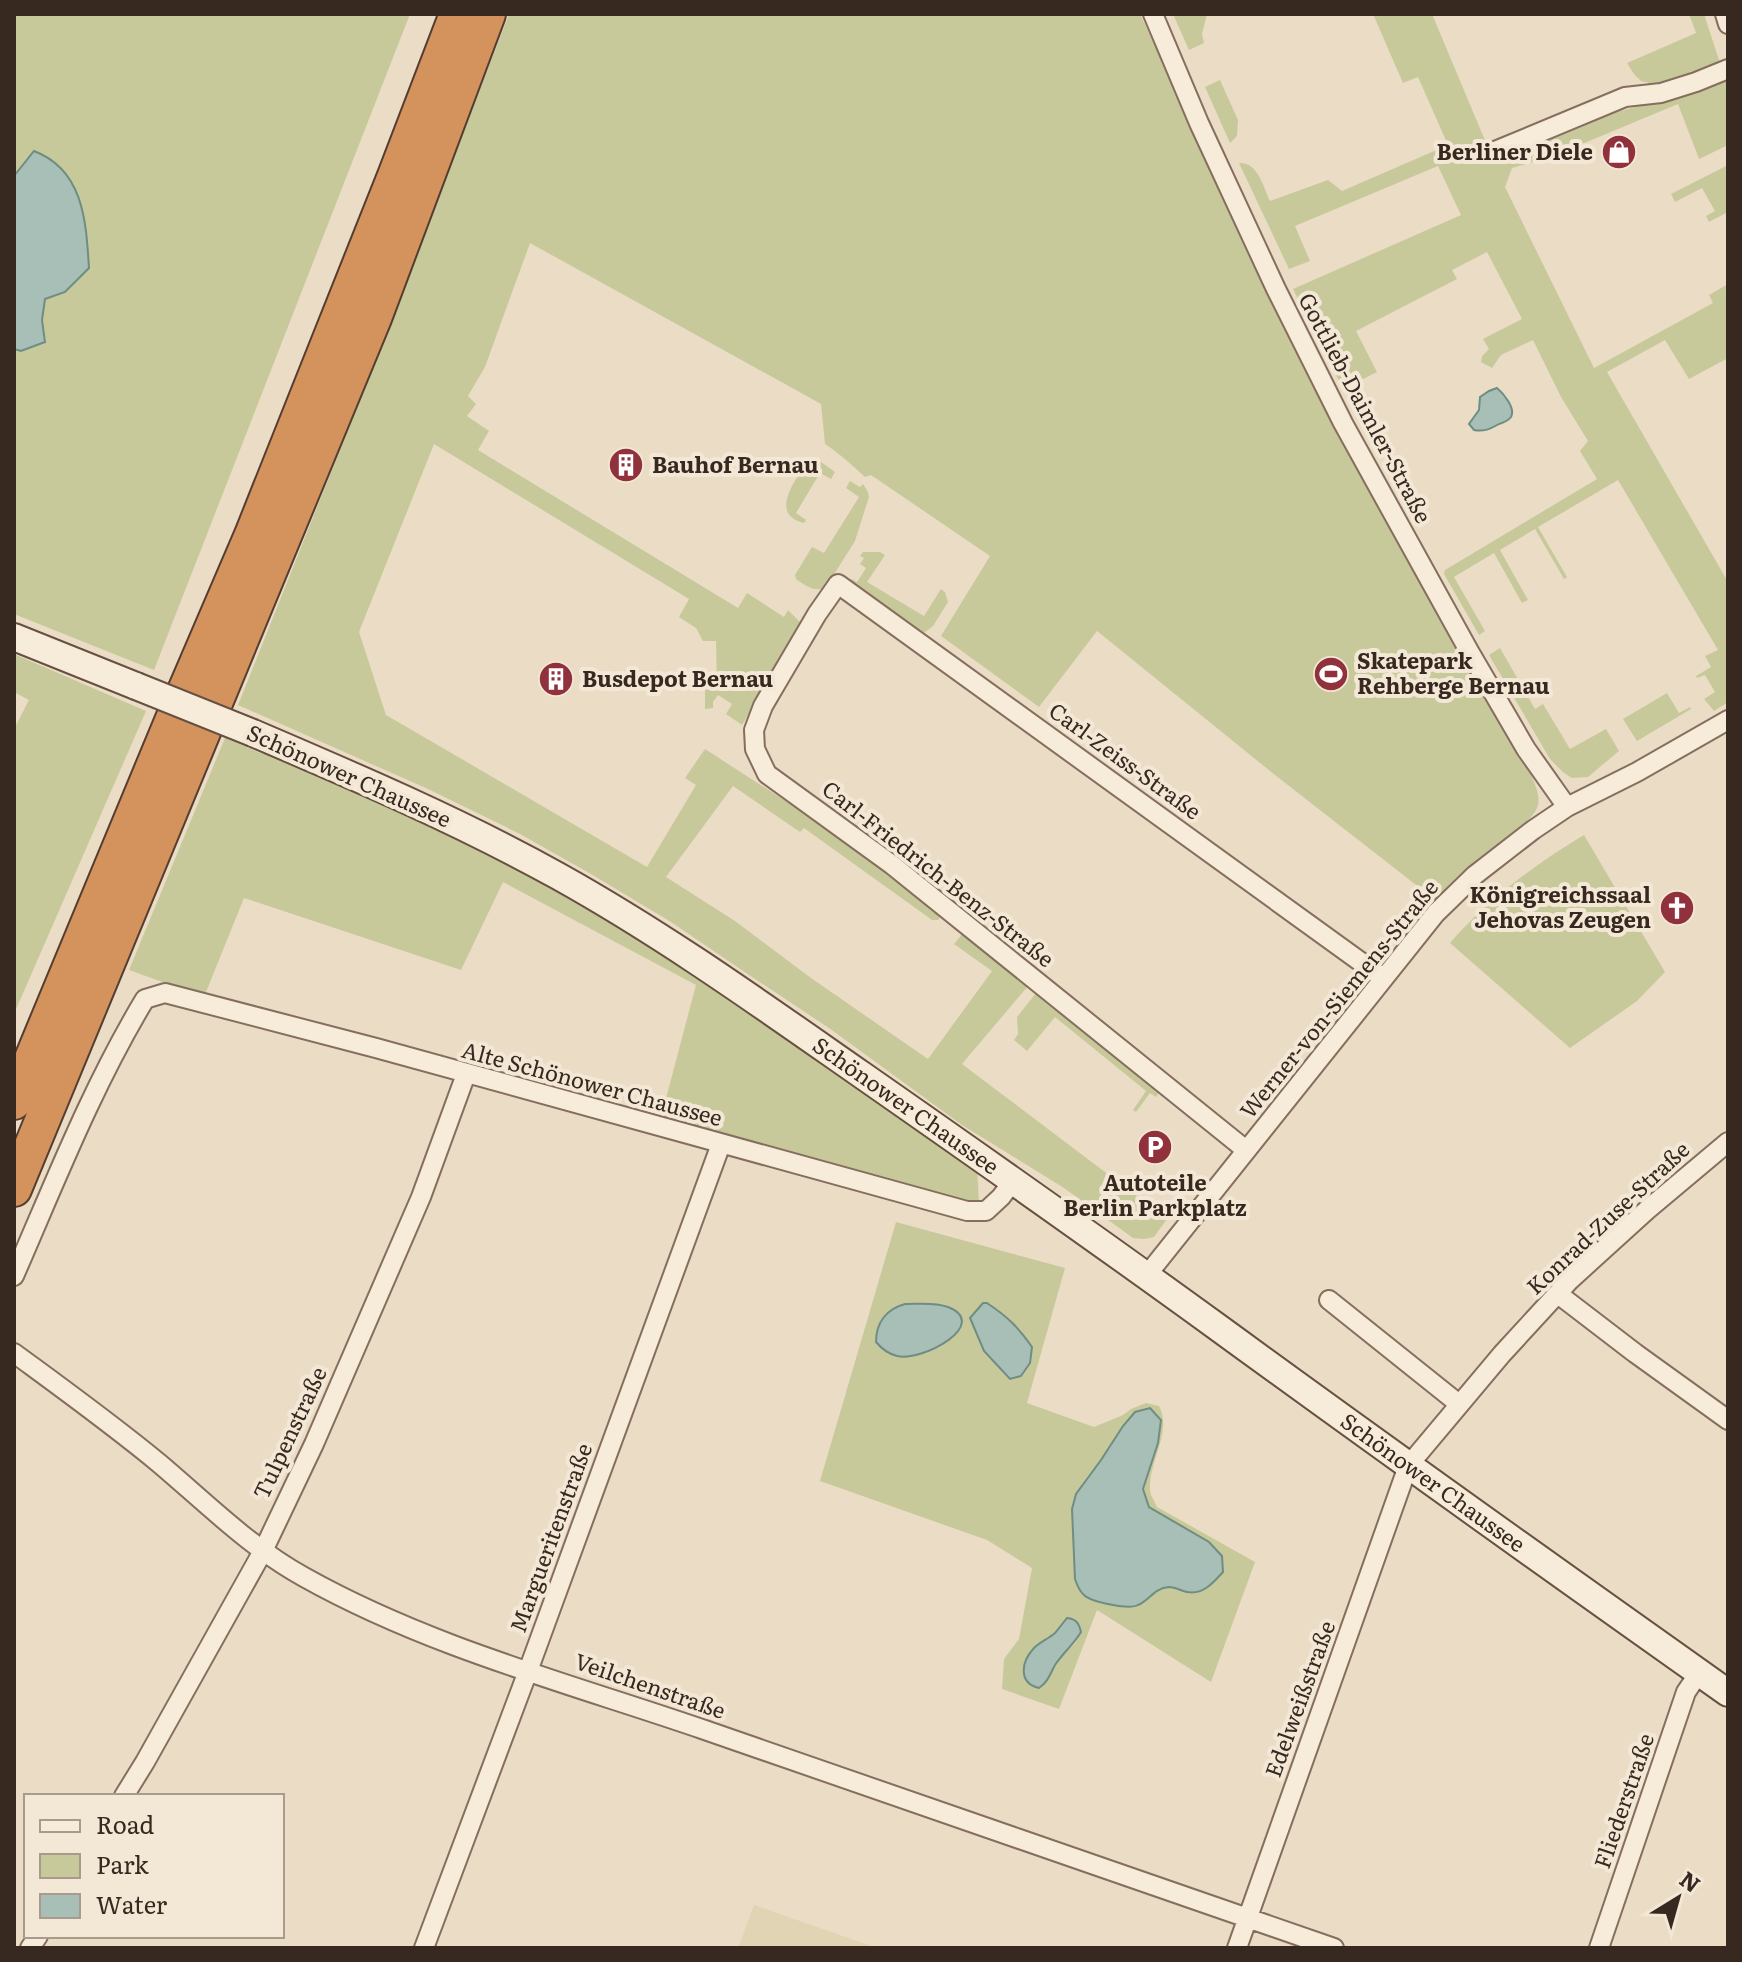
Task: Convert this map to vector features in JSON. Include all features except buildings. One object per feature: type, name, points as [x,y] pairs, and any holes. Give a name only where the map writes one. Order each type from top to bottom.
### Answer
[{"type":"highway","points":[[14,1102],[252,535],[457,14]]},
{"type":"highway","points":[[14,1189],[374,318],[488,14]]},
{"type":"main road","name":"Schönower Chaussee","points":[[14,637],[368,782],[559,877],[627,917],[731,984],[1014,1180],[1728,1693]]},
{"type":"street","name":"Gottlieb-Daimler-Straße","points":[[1153,14],[1274,286],[1343,423],[1526,749],[1567,807]]},
{"type":"street","points":[[1725,14],[1728,24]]},
{"type":"street","points":[[1495,151],[1625,97],[1661,93],[1728,69]]},
{"type":"street","name":"Carl-Zeiss-Straße","points":[[838,584],[1383,978]]},
{"type":"street","name":"Carl-Friedrich-Benz-Straße","points":[[838,584],[763,706],[754,730],[755,749],[767,774],[891,864],[1246,1150]]},
{"type":"street","name":"Werner-von-Siemens-Straße","points":[[1147,1275],[1436,913],[1475,875],[1567,807],[1637,772],[1728,720]]},
{"type":"street","name":"Alte Schönower Chaussee","points":[[14,1276],[124,1034],[145,999],[165,993],[967,1211],[986,1211],[1014,1180]]},
{"type":"street","name":"Tulpenstraße","points":[[125,1794],[263,1551],[314,1444],[421,1197],[466,1074]]},
{"type":"street","name":"Konrad-Zuse-Straße","points":[[1408,1466],[1502,1354],[1570,1280],[1728,1142]]},
{"type":"street","name":"Margueritenstraße","points":[[424,1948],[721,1144]]},
{"type":"street","points":[[1558,1294],[1623,1344],[1727,1415]]},
{"type":"street","points":[[1329,1300],[1459,1404]]},
{"type":"street","name":"Veilchenstraße","points":[[14,1353],[114,1426],[263,1551],[303,1577],[376,1614],[503,1664],[852,1780],[1334,1948]]},
{"type":"street","name":"Edelweißstraße","points":[[1237,1948],[1408,1466]]},
{"type":"street","name":"Fliederstraße","points":[[1599,1948],[1686,1692],[1699,1673]]},
{"type":"shaded area","points":[[754,1905],[877,1948],[738,1948]]},
{"type":"green space","points":[[14,14],[410,14],[154,670],[14,614],[14,349],[21,351],[45,342],[42,320],[44,299],[65,292],[34,151],[14,176]]},
{"type":"green space","points":[[509,14],[1140,14],[1215,181],[1323,403],[1364,482],[1530,772],[1537,790],[1537,808],[1527,822],[1468,867],[1434,901],[1425,902],[1415,894],[1420,888],[1097,631],[1039,707],[941,636],[990,556],[871,475],[865,477],[825,444],[821,404],[530,243],[485,367],[468,396],[476,404],[467,416],[489,431],[478,450],[738,608],[747,593],[784,617],[788,610],[803,625],[742,725],[726,714],[732,704],[718,695],[713,708],[705,709],[705,689],[717,688],[716,641],[703,641],[696,628],[679,617],[689,599],[434,444],[359,632],[386,715],[647,867],[696,785],[685,778],[705,749],[821,824],[941,916],[938,920],[932,920],[804,828],[800,832],[733,786],[666,877],[735,921],[928,1059],[992,971],[954,944],[963,933],[1028,986],[962,1064],[1167,1219],[1154,1237],[1133,1238],[1064,1188],[962,1125],[829,1028],[671,922],[591,874],[520,834],[428,789],[238,705]]},
{"type":"green space","points":[[1173,14],[1207,14],[1202,34],[1204,43],[1189,50]]},
{"type":"green space","points":[[1373,14],[1432,14],[1492,157],[1497,161],[1601,116],[1682,95],[1725,79],[1728,85],[1728,145],[1699,159],[1678,104],[1551,157],[1512,168],[1505,187],[1594,368],[1713,303],[1709,295],[1728,284],[1728,358],[1689,379],[1665,340],[1607,372],[1728,582],[1728,702],[1714,711],[1704,699],[1715,692],[1705,675],[1696,676],[1711,667],[1705,656],[1718,650],[1618,480],[1538,527],[1567,577],[1564,579],[1535,529],[1500,550],[1528,600],[1522,603],[1494,553],[1454,577],[1485,631],[1479,635],[1444,574],[1445,570],[1597,479],[1580,451],[1588,441],[1561,397],[1533,340],[1501,355],[1492,368],[1481,362],[1489,349],[1483,339],[1522,319],[1487,252],[1452,270],[1457,279],[1356,331],[1377,372],[1343,389],[1293,289],[1461,215],[1438,166],[1295,226],[1310,261],[1289,269],[1239,163],[1251,166],[1270,201],[1328,180],[1342,191],[1448,145],[1418,77],[1403,83]]},
{"type":"green space","points":[[1689,14],[1704,14],[1720,63],[1658,85],[1641,81],[1627,63],[1696,33]]},
{"type":"green space","points":[[1220,80],[1238,120],[1237,136],[1230,143],[1205,87]]},
{"type":"green space","points":[[1728,165],[1728,212],[1709,222],[1706,216],[1715,211],[1702,188],[1675,202],[1671,194]]},
{"type":"green space","points":[[810,457],[835,472],[831,479],[820,473],[796,513],[806,520],[804,523],[787,512],[786,503],[793,484]]},
{"type":"green space","points":[[850,481],[860,487],[863,484],[869,497],[855,541],[826,587],[811,588],[796,579],[795,575],[812,547],[824,553],[859,497],[846,488]]},
{"type":"green space","points":[[863,552],[885,555],[867,582],[924,616],[941,589],[945,592],[948,602],[933,626],[924,633],[850,581],[857,582],[866,568],[860,564],[864,558],[860,556]]},
{"type":"green space","points":[[1500,648],[1535,709],[1543,704],[1570,749],[1606,729],[1619,751],[1588,777],[1572,778],[1564,773],[1550,759],[1489,655]]},
{"type":"green space","points":[[14,654],[146,711],[14,1014],[14,729],[29,700],[14,692]]},
{"type":"green space","points":[[1667,693],[1679,713],[1691,709],[1637,741],[1623,719]]},
{"type":"green space","points":[[225,738],[263,754],[265,748],[517,865],[647,940],[977,1166],[979,1203],[660,1121],[696,985],[503,882],[461,970],[244,898],[204,997],[129,970]]},
{"type":"green space","points":[[1584,835],[1665,972],[1637,1001],[1570,1048],[1450,943],[1512,884]]},
{"type":"green space","points":[[1036,993],[1160,1091],[1156,1097],[1150,1093],[1136,1112],[1133,1110],[1146,1091],[1055,1017],[1027,1051],[1014,1040],[1018,1034],[1017,1017]]},
{"type":"green space","points":[[896,1222],[1065,1268],[1027,1403],[1094,1427],[1146,1403],[1159,1406],[1163,1427],[1150,1485],[1157,1507],[1255,1562],[1211,1682],[1097,1610],[1059,1709],[1002,1689],[1004,1659],[1019,1639],[1032,1568],[987,1540],[820,1481]],"holes":[[[983,1303],[1020,1329],[1032,1347],[1010,1378],[984,1351],[971,1318]],[[905,1304],[947,1307],[962,1325],[946,1343],[925,1353],[902,1354],[880,1346]],[[1161,1420],[1158,1443],[1143,1489],[1149,1508],[1189,1529],[1186,1592],[1161,1588],[1143,1603],[1131,1607],[1086,1597],[1076,1565],[1072,1509],[1087,1477],[1123,1426]],[[1074,1619],[1079,1624],[1081,1632],[1075,1643],[1056,1663],[1043,1641]]]},
{"type":"water","points":[[34,151],[51,160],[73,184],[83,216],[89,268],[65,292],[45,299],[42,320],[45,342],[21,351],[14,349],[14,176]]},
{"type":"water","points":[[1497,388],[1510,405],[1511,417],[1490,429],[1474,430],[1469,424],[1479,410],[1480,397]]},
{"type":"water","points":[[983,1303],[1007,1318],[1032,1347],[1030,1363],[1021,1376],[1010,1379],[984,1351],[970,1318]]},
{"type":"water","points":[[905,1304],[948,1307],[959,1314],[962,1323],[958,1332],[936,1348],[908,1356],[894,1355],[876,1342],[876,1335],[887,1313]]},
{"type":"water","points":[[1150,1408],[1161,1420],[1158,1443],[1143,1489],[1149,1507],[1209,1542],[1222,1556],[1223,1572],[1198,1592],[1169,1587],[1138,1605],[1127,1607],[1088,1598],[1077,1586],[1072,1509],[1076,1494],[1123,1426],[1135,1412]]},
{"type":"water","points":[[1067,1618],[1077,1622],[1081,1632],[1045,1683],[1039,1688],[1032,1685],[1025,1677],[1026,1659]]},
{"type":"place","name":"Berliner Diele","points":[[1619,152]]},
{"type":"place","name":"Bauhof Bernau","points":[[626,465]]},
{"type":"place","name":"Skatepark Rehberge Bernau","points":[[1331,674]]},
{"type":"place","name":"Busdepot Bernau","points":[[556,679]]},
{"type":"place","name":"Königreichssaal Jehovas Zeugen","points":[[1677,908]]},
{"type":"place","name":"Autoteile Berlin Parkplatz","points":[[1155,1147]]}]
